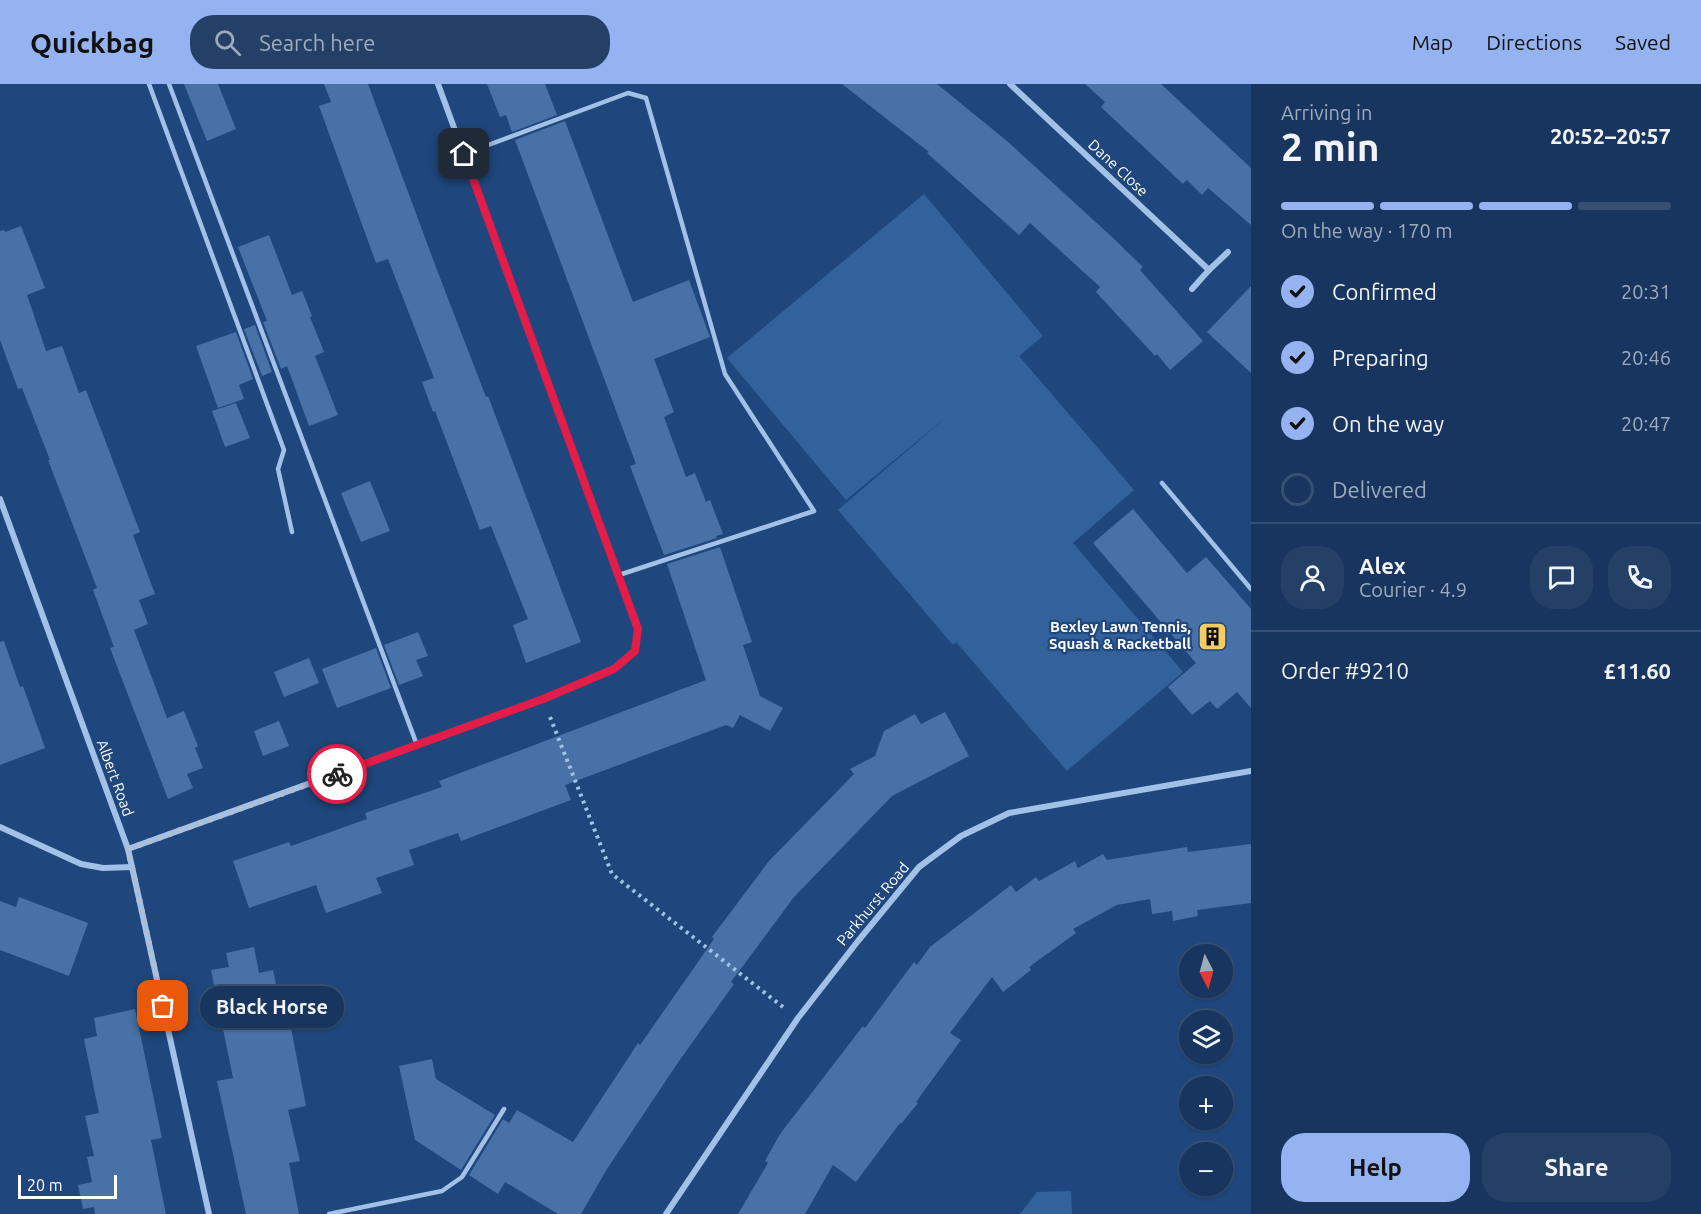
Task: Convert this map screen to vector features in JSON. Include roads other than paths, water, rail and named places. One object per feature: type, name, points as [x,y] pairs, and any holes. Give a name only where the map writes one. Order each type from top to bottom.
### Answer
[{"type":"street","points":[[128,849],[543,699],[614,669],[635,651],[638,629],[438,84]]},
{"type":"street","name":"Dane Close","points":[[1010,84],[1209,270]]},
{"type":"street","points":[[1192,289],[1228,252]]},
{"type":"street","name":"Albert Road","points":[[0,499],[128,849],[209,1214]]},
{"type":"street","name":"Parkhurst Road","points":[[666,1214],[798,1018],[919,867],[961,836],[1009,813],[1251,771]]},
{"type":"street","points":[[0,827],[81,864],[103,868],[132,867]]},
{"type":"lane","points":[[149,84],[284,450],[278,470],[292,532]]},
{"type":"lane","points":[[169,84],[417,745]]},
{"type":"lane","points":[[464,154],[628,93],[646,98],[725,374],[814,511],[619,575]]},
{"type":"lane","points":[[1162,483],[1251,589]]},
{"type":"lane","points":[[329,1214],[442,1191],[462,1177],[504,1109]]},
{"type":"place","name":"Bexley Lawn Tennis, Squash & Racketball","points":[[1212,636]]},
{"type":"place","name":"Black Horse","points":[[163,1006]]}]
